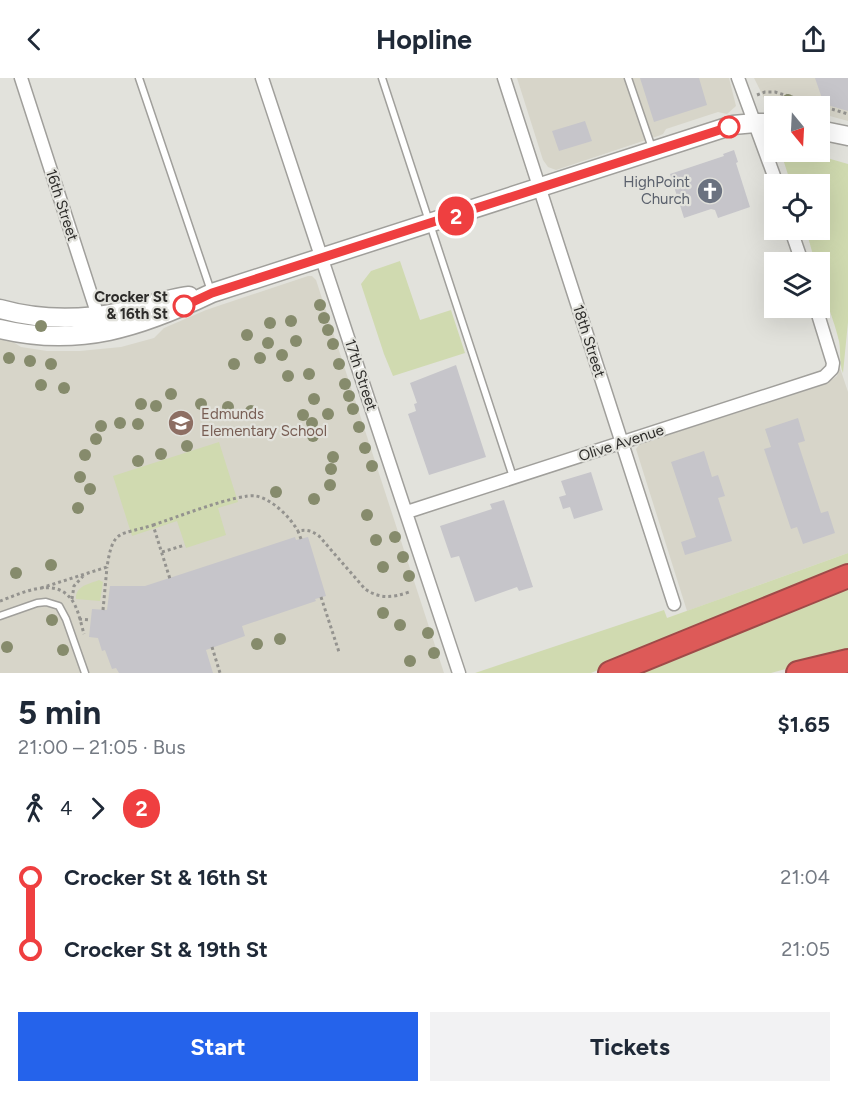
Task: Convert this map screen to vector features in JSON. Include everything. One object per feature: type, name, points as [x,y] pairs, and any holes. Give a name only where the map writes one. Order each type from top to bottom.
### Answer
[{"type":"highway","points":[[610,673],[848,576]]},
{"type":"highway","points":[[798,673],[848,661]]},
{"type":"street","name":"16th Street","points":[[21,78],[100,324]]},
{"type":"street","name":"17th Street","points":[[262,78],[459,673]]},
{"type":"street","name":"18th Street","points":[[504,78],[674,604]]},
{"type":"street","points":[[738,78],[773,174]]},
{"type":"street","points":[[0,329],[47,336],[100,324],[162,316],[212,293],[733,125],[764,123]]},
{"type":"street","points":[[830,132],[848,136]]},
{"type":"street","points":[[0,309],[100,324]]},
{"type":"street","name":"Olive Avenue","points":[[407,512],[820,379],[832,369],[832,356],[819,318]]},
{"type":"lane","points":[[139,78],[212,293]]},
{"type":"lane","points":[[382,78],[513,478]]},
{"type":"lane","points":[[628,78],[653,152]]},
{"type":"lane","points":[[0,616],[37,603],[46,602],[59,606],[66,619],[84,673]]},
{"type":"path","points":[[761,94],[775,92],[848,114]]},
{"type":"path","points":[[103,610],[111,545],[122,533],[237,498],[258,496],[272,503],[298,531],[301,539]]},
{"type":"path","points":[[153,525],[170,579]]},
{"type":"path","points":[[298,531],[309,530],[320,536],[364,589],[371,593],[392,597],[409,592]]},
{"type":"path","points":[[162,552],[185,545]]},
{"type":"path","points":[[41,588],[107,567]]},
{"type":"path","points":[[72,599],[74,586],[87,573]]},
{"type":"path","points":[[321,597],[339,652]]},
{"type":"path","points":[[79,619],[91,620]]},
{"type":"path","points":[[212,648],[220,673]]},
{"type":"shaded area","points":[[517,78],[729,78],[736,106],[727,114],[718,112],[666,129],[658,136],[556,170],[548,167],[543,160]]},
{"type":"shaded area","points":[[754,78],[848,78],[848,121],[830,116],[830,96],[764,96],[764,98]]},
{"type":"shaded area","name":"Edmunds Elementary School","points":[[308,276],[316,280],[444,673],[0,673],[0,338],[10,340],[21,347],[47,351],[121,347],[154,338],[164,328],[206,310]]},
{"type":"shaded area","points":[[840,368],[848,392],[848,553],[687,611],[636,449],[640,444],[826,384],[837,376]]},
{"type":"green space","points":[[830,159],[848,164],[848,322],[843,373],[839,341],[830,312],[830,252],[812,252],[809,240],[830,240],[830,174],[788,174],[784,162],[830,162]]},
{"type":"green space","points":[[400,261],[420,320],[451,310],[465,353],[393,376],[361,284],[371,271]]},
{"type":"green space","points":[[219,442],[238,502],[218,508],[226,535],[186,548],[177,521],[132,536],[113,476]]},
{"type":"green space","points":[[848,553],[848,565],[591,673],[475,673],[664,610],[667,618]]},
{"type":"green space","points":[[99,580],[103,582],[100,601],[76,599],[80,588]]},
{"type":"green space","points":[[848,586],[848,652],[771,673],[639,673]]},
{"type":"building","points":[[640,78],[699,78],[707,105],[654,122]]},
{"type":"building","points":[[815,78],[848,78],[848,111],[830,106],[830,96],[821,96]]},
{"type":"building","points":[[585,121],[592,141],[559,151],[552,131]]},
{"type":"building","name":"HighPoint Church","points":[[734,150],[750,207],[718,218],[715,210],[711,209],[684,218],[670,174],[724,156],[723,154]]},
{"type":"building","points":[[456,365],[486,457],[429,475],[408,414],[416,411],[414,404],[417,403],[410,383]]},
{"type":"building","points":[[798,418],[805,441],[798,443],[821,513],[828,511],[835,533],[803,544],[797,527],[791,529],[764,449],[771,447],[765,429]]},
{"type":"building","points":[[704,451],[712,477],[718,475],[725,496],[718,498],[732,541],[685,555],[681,542],[696,537],[671,462]]},
{"type":"building","points":[[591,472],[603,510],[574,519],[570,507],[563,509],[559,497],[566,495],[561,481]]},
{"type":"building","points":[[504,500],[533,587],[519,591],[517,587],[475,602],[459,556],[451,558],[440,526],[492,509],[490,504]]},
{"type":"building","points":[[295,537],[296,540],[308,537],[326,596],[242,626],[245,636],[206,650],[213,673],[119,673],[116,668],[112,669],[98,638],[89,637],[92,609],[107,610],[110,586],[145,586]]},
{"type":"bus line","name":"2","points":[[184,306],[212,293],[729,127]]},
{"type":"place","name":"HighPoint Church","points":[[710,191]]},
{"type":"place","name":"Crocker St & 16th St","points":[[184,306]]},
{"type":"place","name":"Edmunds Elementary School","points":[[181,423]]}]
